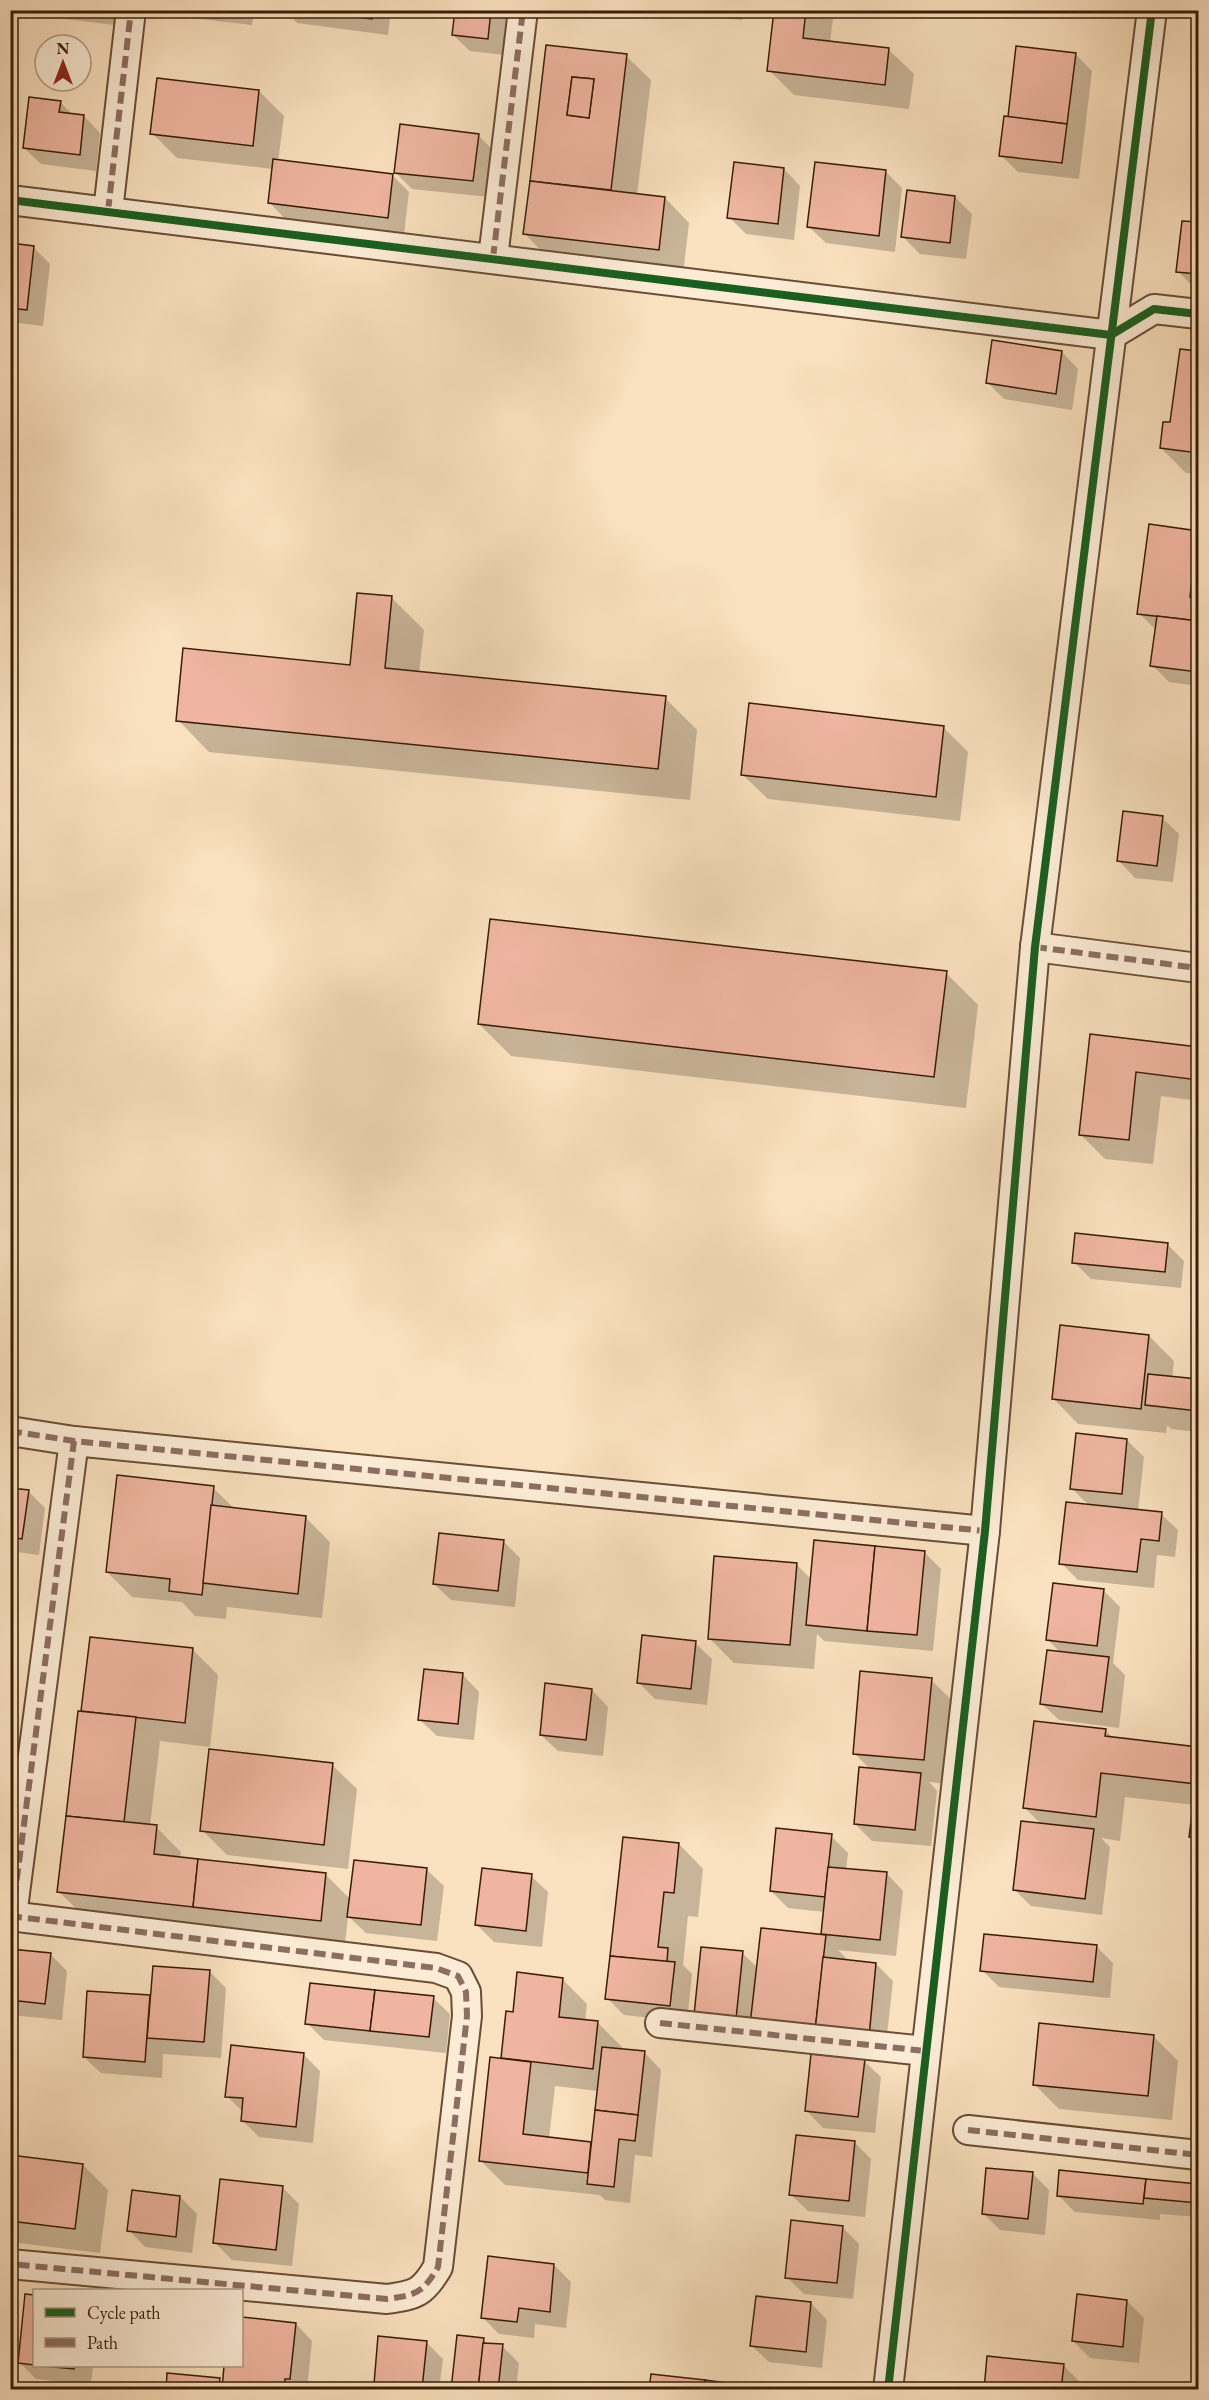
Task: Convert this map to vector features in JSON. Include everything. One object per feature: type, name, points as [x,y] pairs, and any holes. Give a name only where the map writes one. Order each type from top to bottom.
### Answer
[{"type":"street","points":[[108,211],[131,10]]},
{"type":"street","points":[[493,258],[523,10]]},
{"type":"street","points":[[888,2390],[985,1531],[1035,947],[1152,10]]},
{"type":"street","points":[[10,200],[1111,335],[1154,309],[1198,314]]},
{"type":"street","points":[[1035,947],[1198,968]]},
{"type":"street","points":[[10,1431],[74,1441],[985,1531]]},
{"type":"street","points":[[10,2264],[387,2299],[410,2296],[427,2286],[438,2267],[467,2016],[466,1992],[458,1976],[436,1968],[11,1916],[74,1441]]},
{"type":"street","points":[[660,2023],[925,2051]]},
{"type":"street","points":[[968,2130],[1198,2155]]},
{"type":"building","points":[[305,10],[373,10],[372,19]]},
{"type":"building","points":[[455,10],[491,10],[488,39],[452,35]]},
{"type":"building","points":[[774,10],[806,10],[803,38],[889,48],[885,85],[767,71]]},
{"type":"building","points":[[1195,42],[1198,43],[1198,81],[1192,81]]},
{"type":"building","points":[[546,45],[627,54],[611,190],[530,181]],"holes":[[[572,77],[594,79],[589,118],[567,115]]]},
{"type":"building","points":[[1016,46],[1076,53],[1067,124],[1008,117]]},
{"type":"building","points":[[572,77],[594,79],[589,118],[567,115]]},
{"type":"building","points":[[157,78],[259,90],[253,146],[150,134]]},
{"type":"building","points":[[29,97],[61,101],[59,112],[84,115],[80,155],[23,148]]},
{"type":"building","points":[[1004,116],[1067,124],[1062,163],[999,156]]},
{"type":"building","points":[[400,124],[479,134],[473,181],[394,173]]},
{"type":"building","points":[[273,159],[393,174],[388,218],[268,203]]},
{"type":"building","points":[[734,162],[784,168],[778,224],[727,218]]},
{"type":"building","points":[[815,162],[886,170],[879,236],[807,227]]},
{"type":"building","points":[[530,181],[665,197],[659,250],[523,234]]},
{"type":"building","points":[[907,190],[955,196],[950,243],[901,237]]},
{"type":"building","points":[[1182,221],[1198,222],[1198,274],[1176,272]]},
{"type":"building","points":[[10,243],[34,246],[27,310],[10,308]]},
{"type":"building","points":[[992,340],[1062,351],[1056,394],[986,383]]},
{"type":"building","points":[[1180,349],[1198,351],[1198,453],[1160,448],[1163,422],[1170,422]]},
{"type":"building","points":[[1149,524],[1198,531],[1190,597],[1198,598],[1198,621],[1137,614]]},
{"type":"building","points":[[357,593],[392,596],[385,668],[666,696],[658,769],[176,721],[183,648],[350,665]]},
{"type":"building","points":[[1157,616],[1198,621],[1198,672],[1150,666]]},
{"type":"building","points":[[749,703],[944,726],[936,797],[741,775]]},
{"type":"building","points":[[1123,811],[1163,816],[1157,866],[1117,861]]},
{"type":"building","points":[[490,919],[947,971],[934,1077],[478,1024]]},
{"type":"building","points":[[1090,1034],[1198,1047],[1198,1080],[1136,1072],[1129,1140],[1079,1135]]},
{"type":"building","points":[[1075,1233],[1168,1243],[1165,1272],[1072,1263]]},
{"type":"building","points":[[1060,1325],[1149,1335],[1141,1409],[1052,1399]]},
{"type":"building","points":[[1148,1374],[1198,1379],[1198,1411],[1145,1405]]},
{"type":"building","points":[[1076,1433],[1127,1439],[1122,1494],[1070,1489]]},
{"type":"building","points":[[117,1475],[214,1486],[202,1595],[169,1591],[170,1579],[106,1572]]},
{"type":"building","points":[[10,1488],[29,1490],[22,1539],[10,1537]]},
{"type":"building","points":[[1066,1502],[1162,1512],[1159,1541],[1141,1539],[1137,1572],[1059,1564]]},
{"type":"building","points":[[211,1505],[306,1516],[298,1594],[203,1583]]},
{"type":"building","points":[[439,1533],[504,1540],[498,1591],[433,1584]]},
{"type":"building","points":[[814,1540],[875,1546],[867,1631],[806,1625]]},
{"type":"building","points":[[875,1546],[925,1551],[917,1635],[867,1631]]},
{"type":"building","points":[[714,1556],[797,1563],[790,1645],[708,1639]]},
{"type":"building","points":[[1053,1583],[1104,1589],[1097,1646],[1046,1640]]},
{"type":"building","points":[[642,1635],[696,1641],[691,1689],[637,1683]]},
{"type":"building","points":[[90,1637],[193,1648],[185,1723],[81,1711]]},
{"type":"building","points":[[1047,1650],[1109,1657],[1102,1712],[1040,1704]]},
{"type":"building","points":[[424,1669],[463,1673],[458,1724],[418,1720]]},
{"type":"building","points":[[860,1671],[932,1678],[924,1760],[853,1754]]},
{"type":"building","points":[[545,1683],[592,1689],[586,1740],[540,1735]]},
{"type":"building","points":[[78,1711],[136,1717],[124,1822],[66,1816]]},
{"type":"building","points":[[1034,1721],[1106,1729],[1105,1736],[1198,1747],[1198,1838],[1189,1837],[1196,1784],[1101,1773],[1096,1817],[1023,1808]]},
{"type":"building","points":[[209,1749],[333,1763],[324,1845],[200,1831]]},
{"type":"building","points":[[859,1767],[921,1773],[915,1830],[854,1824]]},
{"type":"building","points":[[66,1816],[157,1825],[154,1854],[198,1859],[193,1907],[57,1892]]},
{"type":"building","points":[[1021,1821],[1094,1829],[1085,1899],[1013,1890]]},
{"type":"building","points":[[776,1828],[832,1834],[825,1897],[770,1891]]},
{"type":"building","points":[[623,1837],[679,1843],[674,1893],[664,1892],[658,1947],[668,1948],[667,1962],[610,1956]]},
{"type":"building","points":[[198,1859],[326,1873],[321,1921],[193,1907]]},
{"type":"building","points":[[354,1860],[427,1868],[421,1925],[347,1917]]},
{"type":"building","points":[[828,1867],[887,1872],[880,1940],[821,1934]]},
{"type":"building","points":[[482,1868],[532,1874],[526,1931],[475,1925]]},
{"type":"building","points":[[761,1928],[826,1935],[815,2031],[750,2025]]},
{"type":"building","points":[[984,1934],[1097,1945],[1093,1982],[980,1971]]},
{"type":"building","points":[[701,1947],[743,1951],[736,2019],[694,2015]]},
{"type":"building","points":[[10,1949],[51,1953],[45,2004],[10,2000]]},
{"type":"building","points":[[610,1956],[675,1962],[670,2006],[605,1999]]},
{"type":"building","points":[[823,1957],[876,1963],[869,2037],[815,2031]]},
{"type":"building","points":[[153,1966],[210,1970],[204,2042],[147,2038]]},
{"type":"building","points":[[517,1972],[563,1978],[559,2017],[598,2021],[593,2069],[501,2058],[506,2011],[513,2012]]},
{"type":"building","points":[[310,1983],[375,1990],[370,2031],[305,2024]]},
{"type":"building","points":[[375,1990],[434,1996],[429,2037],[370,2031]]},
{"type":"building","points":[[87,1991],[150,1995],[145,2062],[83,2057]]},
{"type":"building","points":[[1039,2023],[1154,2035],[1148,2096],[1033,2085]]},
{"type":"building","points":[[231,2045],[304,2053],[296,2127],[241,2121],[243,2098],[225,2097]]},
{"type":"building","points":[[602,2047],[645,2051],[638,2115],[595,2110]]},
{"type":"building","points":[[811,2054],[865,2059],[858,2117],[805,2111]]},
{"type":"building","points":[[490,2057],[531,2062],[523,2134],[591,2142],[588,2173],[479,2161]]},
{"type":"building","points":[[595,2110],[638,2115],[635,2141],[619,2139],[614,2187],[587,2184]]},
{"type":"building","points":[[796,2135],[855,2141],[849,2201],[789,2195]]},
{"type":"building","points":[[10,2155],[83,2164],[75,2229],[10,2221]]},
{"type":"building","points":[[986,2168],[1033,2172],[1028,2219],[982,2214]]},
{"type":"building","points":[[1059,2170],[1146,2179],[1143,2204],[1057,2196]]},
{"type":"building","points":[[220,2179],[283,2186],[276,2250],[213,2243]]},
{"type":"building","points":[[1146,2179],[1198,2184],[1198,2203],[1144,2198]]},
{"type":"building","points":[[132,2190],[180,2196],[176,2237],[127,2231]]},
{"type":"building","points":[[791,2220],[843,2226],[837,2283],[785,2278]]},
{"type":"building","points":[[488,2256],[554,2264],[550,2312],[519,2308],[517,2322],[481,2318]]},
{"type":"building","points":[[25,2294],[33,2295],[33,2365],[18,2363]]},
{"type":"building","points":[[1077,2294],[1127,2300],[1123,2347],[1072,2341]]},
{"type":"building","points":[[756,2296],[811,2302],[806,2352],[750,2346]]},
{"type":"building","points":[[243,2317],[296,2323],[290,2379],[285,2379],[284,2390],[222,2389],[224,2367],[243,2367]]},
{"type":"building","points":[[457,2335],[484,2338],[478,2390],[451,2390]]},
{"type":"building","points":[[378,2336],[427,2341],[422,2389],[374,2384]]},
{"type":"building","points":[[483,2343],[503,2344],[498,2390],[478,2390]]},
{"type":"building","points":[[987,2356],[1064,2364],[1061,2390],[984,2390]]},
{"type":"building","points":[[167,2373],[220,2378],[218,2390],[166,2390]]},
{"type":"building","points":[[651,2374],[705,2380],[704,2390],[649,2390]]},
{"type":"building","points":[[705,2380],[782,2390],[704,2390]]},
{"type":"marked path","points":[[108,211],[131,10]]},
{"type":"marked path","points":[[493,258],[523,10]]},
{"type":"marked path","points":[[1035,947],[1198,968]]},
{"type":"marked path","points":[[10,1431],[74,1441],[985,1531]]},
{"type":"marked path","points":[[12,1916],[74,1441]]},
{"type":"marked path","points":[[10,1916],[436,1968],[458,1976],[466,1992],[467,2016],[438,2267],[428,2282],[418,2291],[387,2299],[10,2264]]},
{"type":"marked path","points":[[660,2023],[925,2051]]},
{"type":"marked path","points":[[968,2130],[1198,2155]]},
{"type":"cycle path","points":[[888,2390],[985,1531],[1035,947],[1152,10]]},
{"type":"cycle path","points":[[10,200],[1111,335],[1154,309],[1198,314]]}]
